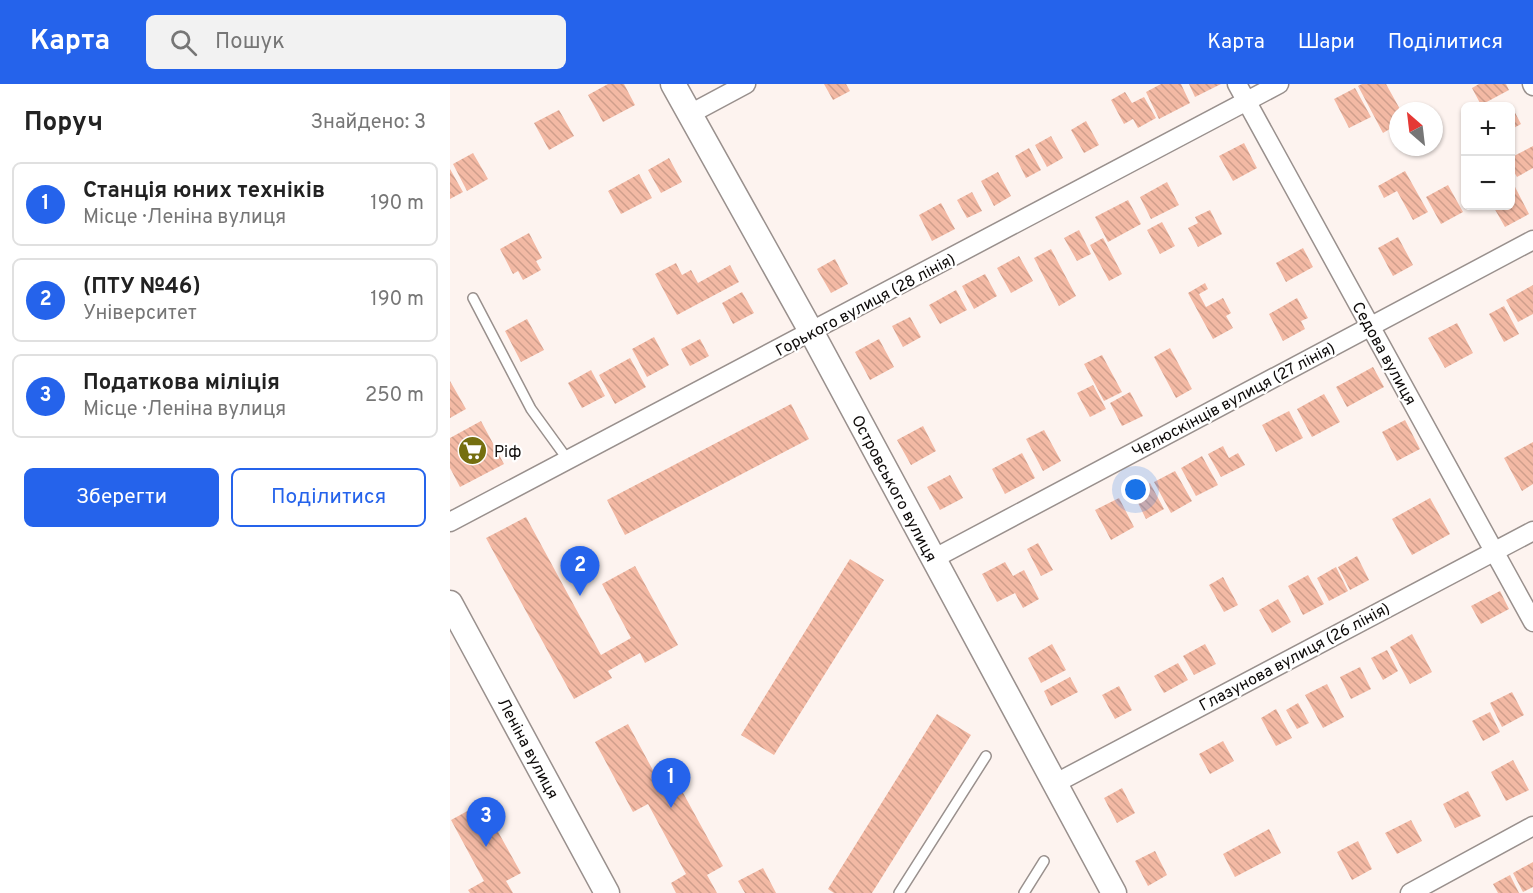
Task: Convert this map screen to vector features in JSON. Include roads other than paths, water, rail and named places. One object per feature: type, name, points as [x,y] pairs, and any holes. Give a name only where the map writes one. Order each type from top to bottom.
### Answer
[{"type":"street","name":"Островського вулиця","points":[[674,84],[812,333],[1114,893]]},
{"type":"street","points":[[690,114],[746,84]]},
{"type":"street","name":"Седова вулиця","points":[[1237,84],[1533,622]]},
{"type":"street","name":"Горького вулиця (28 лiнiя)","points":[[450,522],[812,333],[1279,84]]},
{"type":"street","name":"Челюскінців вулиця (27 лiнiя)","points":[[933,559],[1533,240]]},
{"type":"street","name":"Глазунова вулиця (26 лiнiя)","points":[[1056,783],[1493,550],[1533,531]]},
{"type":"street","name":"Леніна вулиця","points":[[450,603],[607,893]]},
{"type":"street","points":[[1410,893],[1533,826]]},
{"type":"lane","points":[[473,298],[531,409],[568,460]]},
{"type":"lane","points":[[899,893],[986,756]]},
{"type":"lane","points":[[1024,893],[1044,861]]},
{"type":"place","name":"Ріф","points":[[473,451]]},
{"type":"place","name":"(ПТУ №46)","points":[[580,596]]},
{"type":"place","name":"Станція юних техніків","points":[[671,808]]},
{"type":"place","name":"Податкова міліція","points":[[486,847]]}]
